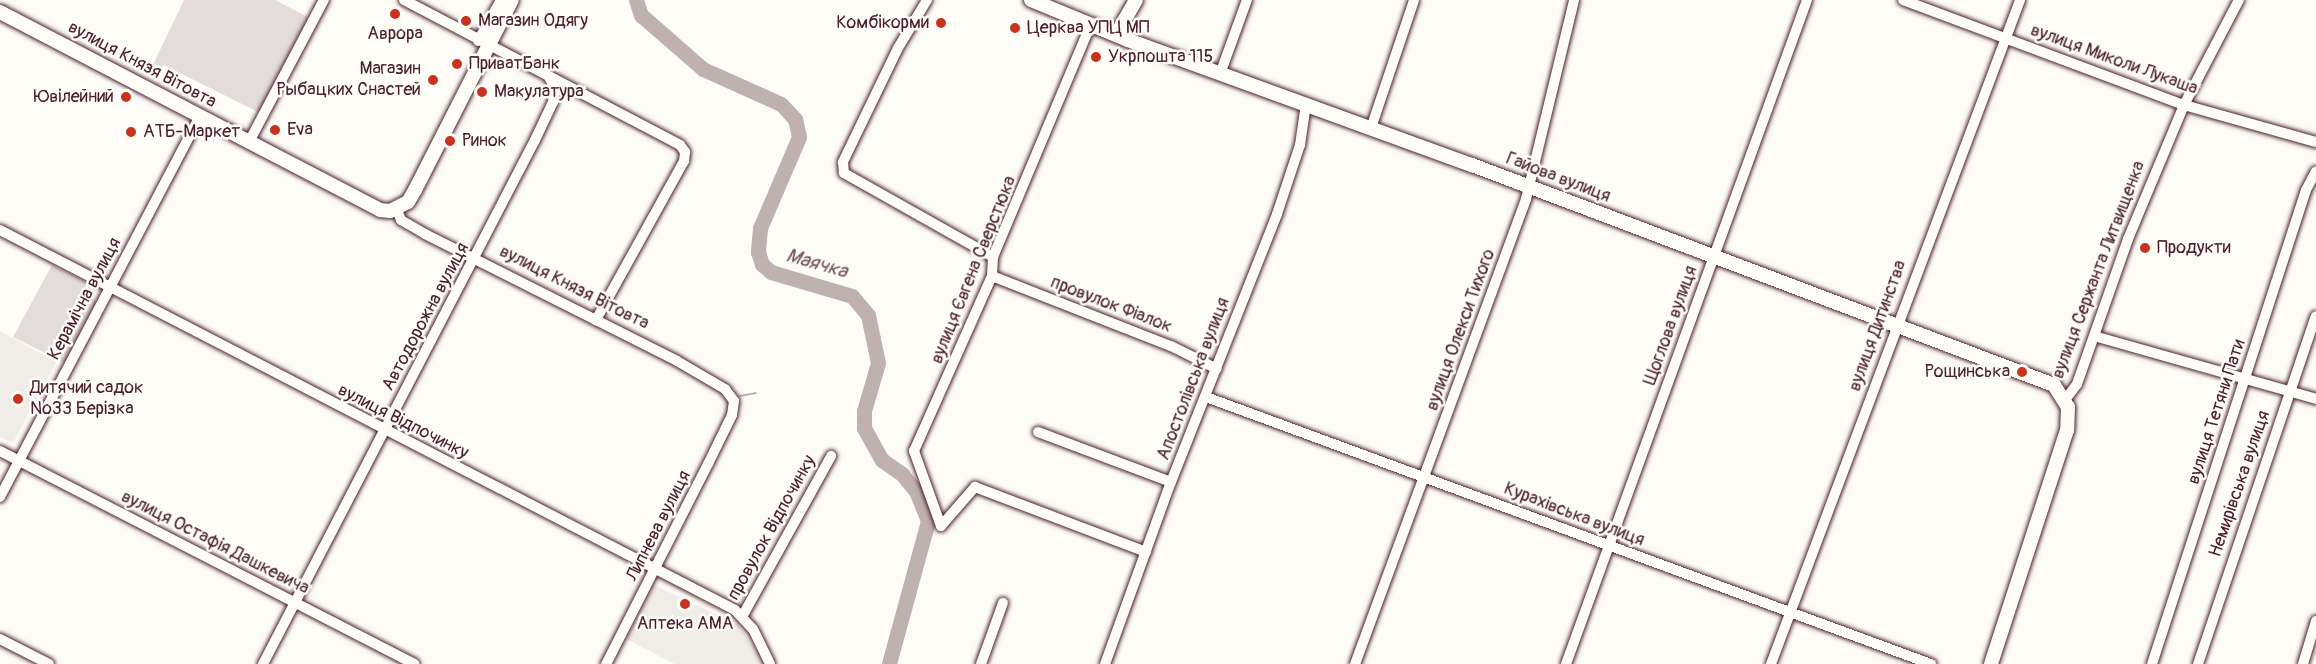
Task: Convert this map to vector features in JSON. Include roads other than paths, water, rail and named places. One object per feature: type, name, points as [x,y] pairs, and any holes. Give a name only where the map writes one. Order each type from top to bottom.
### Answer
[{"type":"main road","points":[[397,210],[415,190],[483,43],[512,0]]},
{"type":"main road","name":"Гайова вулиця","points":[[1031,0],[1090,26],[1371,128],[2044,379],[2065,400]]},
{"type":"main road","points":[[1116,35],[1136,0]]},
{"type":"main road","name":"вулиця Князя Вітовта","points":[[0,12],[380,210],[397,210]]},
{"type":"main road","name":"вулиця Сержанта Литвищенка","points":[[1991,664],[2067,430],[2065,400]]},
{"type":"street","points":[[249,142],[324,0]]},
{"type":"street","points":[[404,0],[680,145],[685,152],[684,161],[596,320]]},
{"type":"street","points":[[483,43],[501,0]]},
{"type":"street","points":[[927,0],[898,48],[843,162],[843,173],[993,257]]},
{"type":"street","points":[[1221,74],[1247,0]]},
{"type":"street","points":[[1371,128],[1414,0]]},
{"type":"street","name":"вулиця Олекси Тихого","points":[[1355,664],[1530,187],[1574,0]]},
{"type":"street","name":"Щоглова вулиця","points":[[1566,664],[1716,257],[1807,0]]},
{"type":"street","name":"вулиця Миколи Лукаша","points":[[1903,0],[2184,105],[2316,142]]},
{"type":"street","name":"вулиця Дитинства","points":[[1771,664],[2004,37],[2020,0]]},
{"type":"street","name":"вулиця Сержанта Литвищенка","points":[[2065,400],[2077,384],[2128,239],[2184,105],[2239,0]]},
{"type":"street","name":"вулиця Євгена Сверстюка","points":[[1090,26],[993,257],[992,276],[914,451],[941,526],[975,487],[1146,552]]},
{"type":"street","name":"Автодорожна вулиця","points":[[263,664],[386,431],[553,102],[555,88],[549,77]]},
{"type":"street","name":"Апостолівська вулиця","points":[[1106,664],[1171,482],[1217,369],[1300,145],[1306,104]]},
{"type":"street","name":"Керамічна вулиця","points":[[0,497],[111,290],[200,116]]},
{"type":"street","name":"вулиця Тетяни Пати","points":[[2152,664],[2306,190],[2316,171]]},
{"type":"street","name":"вулиця Князя Вітовта","points":[[397,210],[401,220],[725,389],[734,400]]},
{"type":"street","name":"вулиця Відпочинку","points":[[0,230],[111,290],[743,615]]},
{"type":"street","name":"провулок Фіалок","points":[[992,276],[1171,346],[1217,369]]},
{"type":"street","name":"Немирівська вулиця","points":[[2198,664],[2288,392],[2316,316]]},
{"type":"street","points":[[2094,336],[2245,381],[2316,399]]},
{"type":"street","name":"Курахівська вулиця","points":[[1206,397],[1931,664]]},
{"type":"street","name":"Липнева вулиця","points":[[606,664],[732,415],[734,400]]},
{"type":"street","points":[[1038,432],[1171,482]]},
{"type":"street","name":"вулиця Остафія Дашкевича","points":[[0,451],[414,664]]},
{"type":"street","name":"провулок Відпочинку","points":[[743,615],[831,456]]},
{"type":"street","points":[[981,664],[1003,603]]},
{"type":"street","points":[[743,615],[770,664]]},
{"type":"street","points":[[2303,664],[2316,621]]},
{"type":"street","points":[[0,639],[49,664]]},
{"type":"waterway","name":"Маячка","points":[[636,0],[641,15],[703,69],[781,104],[795,119],[799,137],[760,228],[758,252],[762,264],[771,272],[852,296],[868,315],[878,363],[864,411],[864,428],[882,460],[902,474],[916,491],[928,521],[889,664]]},
{"type":"waterway","points":[[740,396],[756,393]]},
{"type":"place","name":"Аврора","points":[[395,14]]},
{"type":"place","name":"Магазин Одягу","points":[[466,21]]},
{"type":"place","name":"Комбікорми","points":[[941,23]]},
{"type":"place","name":"Церква УПЦ МП","points":[[1015,28]]},
{"type":"place","name":"Укрпошта 115","points":[[1096,57]]},
{"type":"place","name":"ПриватБанк","points":[[457,64]]},
{"type":"place","name":"Магазин Рыбацких Снастей","points":[[433,80]]},
{"type":"place","name":"Макулатура","points":[[482,92]]},
{"type":"place","name":"Ювілейний","points":[[126,97]]},
{"type":"place","name":"Eva","points":[[275,130]]},
{"type":"place","name":"АТБ-Маркет","points":[[131,132]]},
{"type":"place","name":"Ринок","points":[[450,141]]},
{"type":"place","name":"Продукти","points":[[2145,248]]},
{"type":"place","name":"Рощинська","points":[[2022,372]]},
{"type":"place","name":"Дитячий садок №33 Берізка","points":[[18,399]]},
{"type":"place","name":"Аптека АМА","points":[[685,604]]}]
